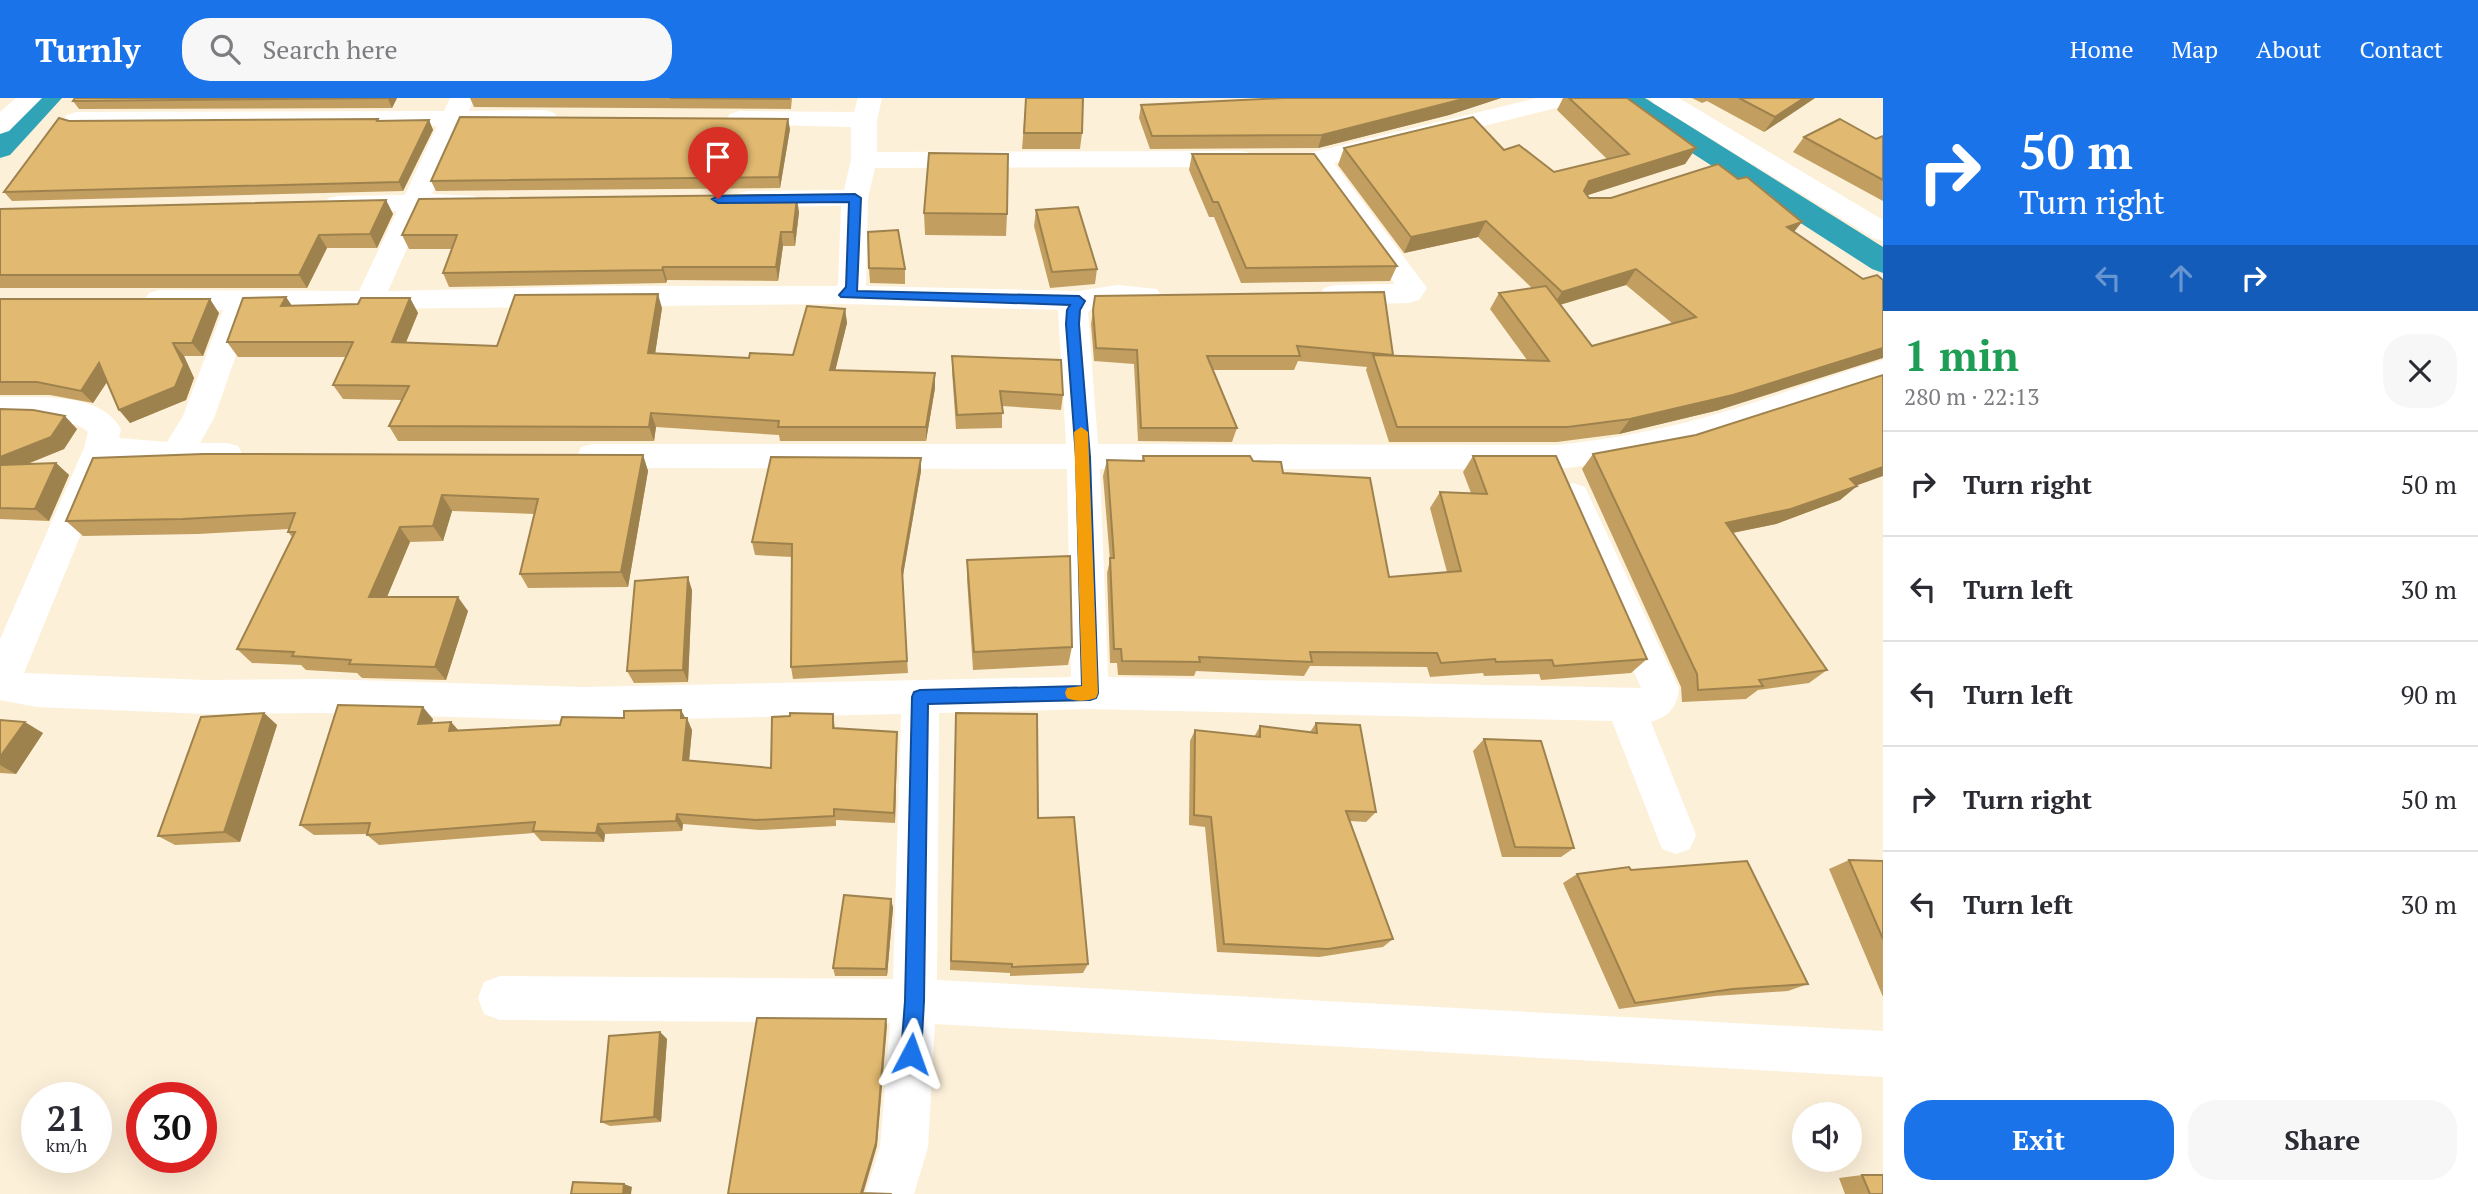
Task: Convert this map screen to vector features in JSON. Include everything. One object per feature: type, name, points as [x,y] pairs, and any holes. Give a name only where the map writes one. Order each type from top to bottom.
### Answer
[{"type":"street","points":[[0,126],[30,98]]},
{"type":"street","points":[[1313,296],[1396,295],[1409,293],[1413,288],[1304,159],[1567,98]]},
{"type":"street","points":[[1662,98],[1713,146],[1753,154],[1883,232]]},
{"type":"street","points":[[76,120],[458,107],[563,118]]},
{"type":"street","points":[[369,301],[458,107]]},
{"type":"street","points":[[714,119],[867,109],[864,160],[855,198],[852,289],[845,295]]},
{"type":"street","points":[[864,160],[1263,159]]},
{"type":"street","points":[[718,199],[855,198]]},
{"type":"street","points":[[319,205],[485,202]]},
{"type":"street","points":[[134,300],[369,301],[589,296],[845,295],[1079,301],[1089,297],[1173,296]]},
{"type":"street","points":[[176,455],[198,418],[241,300]]},
{"type":"street","points":[[1079,301],[1073,310],[1073,324],[1083,457],[1090,693]]},
{"type":"street","points":[[566,456],[1556,457],[1597,454],[1688,436],[1883,371]]},
{"type":"street","points":[[0,408],[58,410],[92,417],[105,429],[100,448],[7,665],[4,681],[9,687],[37,691],[206,697],[323,696],[585,704],[1090,693],[1652,705],[1659,699],[1660,688],[1556,457]]},
{"type":"street","points":[[100,448],[176,455],[260,455]]},
{"type":"street","points":[[889,1194],[899,1173],[905,1133],[915,1001],[920,697]]},
{"type":"street","points":[[1625,705],[1676,835]]},
{"type":"street","points":[[500,998],[915,1001],[1883,1054]]},
{"type":"building","points":[[75,98],[389,98],[73,101]]},
{"type":"building","points":[[670,98],[789,98],[789,99]]},
{"type":"building","points":[[1026,98],[1083,98],[1082,133],[1024,133]]},
{"type":"building","points":[[1283,98],[1467,98],[1322,135],[1152,136],[1141,105]]},
{"type":"building","points":[[1569,98],[1627,98],[1696,148],[1589,181],[1584,191],[1589,198],[1611,198],[1718,164],[1738,179],[1747,177],[1802,222],[1787,227],[1863,279],[1877,275],[1883,280],[1883,348],[1733,395],[1630,419],[1568,427],[1397,427],[1373,355],[1549,361],[1499,293],[1546,286],[1592,346],[1696,317],[1636,269],[1562,292],[1486,221],[1411,237],[1344,148],[1473,117],[1504,150],[1519,145],[1554,172],[1629,154]]},
{"type":"building","points":[[1739,98],[1804,98],[1775,117]]},
{"type":"building","points":[[460,117],[788,119],[779,177],[431,181]]},
{"type":"building","points":[[59,118],[69,121],[429,120],[399,182],[4,192]]},
{"type":"building","points":[[1840,119],[1876,139],[1883,136],[1883,180],[1804,137]]},
{"type":"building","points":[[929,153],[1008,154],[1007,214],[924,213]]},
{"type":"building","points":[[1192,154],[1314,154],[1397,266],[1246,268],[1218,202],[1213,202]]},
{"type":"building","points":[[775,195],[774,199],[797,198],[793,232],[781,232],[776,267],[443,273],[457,235],[402,235],[419,199]]},
{"type":"building","points":[[386,200],[370,234],[319,235],[299,275],[0,275],[0,209]]},
{"type":"building","points":[[1078,207],[1097,269],[1052,272],[1036,210]]},
{"type":"building","points":[[898,230],[905,269],[869,268],[868,232]]},
{"type":"building","points":[[1384,292],[1393,355],[1297,346],[1300,356],[1207,356],[1237,428],[1141,428],[1137,350],[1096,348],[1093,310],[1095,296]]},
{"type":"building","points":[[658,294],[648,353],[749,358],[750,353],[793,355],[807,306],[845,309],[830,370],[935,373],[926,427],[778,427],[779,421],[651,413],[649,427],[389,426],[409,386],[333,385],[353,342],[227,342],[243,298],[286,297],[281,306],[358,304],[361,298],[410,298],[392,342],[497,346],[515,295]]},
{"type":"building","points":[[0,299],[210,299],[192,343],[173,343],[184,365],[175,387],[119,410],[99,363],[81,391],[37,382],[0,382]]},
{"type":"building","points":[[952,356],[1061,360],[1063,395],[1000,391],[1003,413],[957,415]]},
{"type":"building","points":[[1883,375],[1883,467],[1850,479],[1857,486],[1791,509],[1726,523],[1827,670],[1759,680],[1763,686],[1698,690],[1697,674],[1593,454],[1696,435]]},
{"type":"building","points":[[0,409],[33,410],[65,416],[51,437],[0,457]]},
{"type":"building","points":[[203,454],[643,455],[621,572],[520,574],[538,499],[442,495],[433,526],[400,527],[369,597],[458,597],[435,667],[349,664],[351,660],[292,656],[294,652],[237,649],[295,532],[288,532],[295,513],[66,521],[93,458]]},
{"type":"building","points":[[1143,456],[1250,456],[1253,461],[1281,462],[1283,473],[1370,478],[1389,577],[1461,571],[1440,492],[1487,494],[1473,456],[1556,456],[1647,659],[1554,666],[1552,660],[1496,662],[1495,659],[1441,663],[1437,653],[1310,652],[1312,662],[1199,657],[1200,662],[1122,661],[1121,649],[1114,649],[1110,558],[1114,558],[1107,460],[1144,461]]},
{"type":"building","points":[[771,457],[921,458],[902,569],[907,661],[791,667],[792,544],[752,542]]},
{"type":"building","points":[[56,463],[35,509],[0,508],[0,465]]},
{"type":"building","points":[[1070,556],[1072,647],[974,652],[967,560]]},
{"type":"building","points":[[688,577],[683,670],[627,671],[635,581]]},
{"type":"building","points":[[338,705],[423,707],[418,724],[451,722],[449,731],[560,725],[562,717],[624,718],[624,711],[681,710],[681,718],[687,718],[683,760],[771,768],[772,717],[790,716],[790,713],[833,714],[833,728],[897,732],[894,813],[834,809],[834,816],[756,820],[677,814],[676,821],[598,824],[596,833],[533,831],[535,822],[367,835],[370,823],[300,825]]},
{"type":"building","points":[[264,713],[224,832],[158,836],[201,717]]},
{"type":"building","points":[[956,713],[1037,714],[1038,818],[1074,817],[1088,964],[1012,967],[1012,964],[951,961]]},
{"type":"building","points":[[0,720],[25,722],[0,757]]},
{"type":"building","points":[[1316,723],[1360,725],[1376,812],[1346,811],[1393,939],[1328,949],[1224,944],[1211,817],[1194,815],[1195,730],[1260,737],[1260,726],[1317,733]]},
{"type":"building","points":[[1484,739],[1541,741],[1574,848],[1515,847]]},
{"type":"building","points":[[1849,860],[1883,861],[1883,939]]},
{"type":"building","points":[[1747,861],[1808,984],[1733,989],[1635,1003],[1577,874],[1629,867],[1631,870]]},
{"type":"building","points":[[844,895],[891,899],[886,969],[833,968]]},
{"type":"building","points":[[757,1018],[886,1019],[876,1143],[861,1193],[892,1194],[728,1194]]},
{"type":"building","points":[[660,1032],[654,1117],[601,1122],[609,1036]]},
{"type":"building","points":[[1862,1175],[1883,1175],[1883,1194],[1870,1194]]},
{"type":"building","points":[[573,1182],[624,1184],[623,1194],[571,1194]]},
{"type":"waterway","points":[[0,149],[48,98]]},
{"type":"waterway","points":[[1626,98],[1883,262]]},
{"type":"slow traffic","points":[[1073,693],[1090,693],[1081,432]]},
{"type":"route","points":[[718,199],[855,198],[852,289],[845,295],[1079,301],[1073,310],[1073,324],[1083,457],[1090,693],[920,697],[915,1001],[911,1054]]}]
